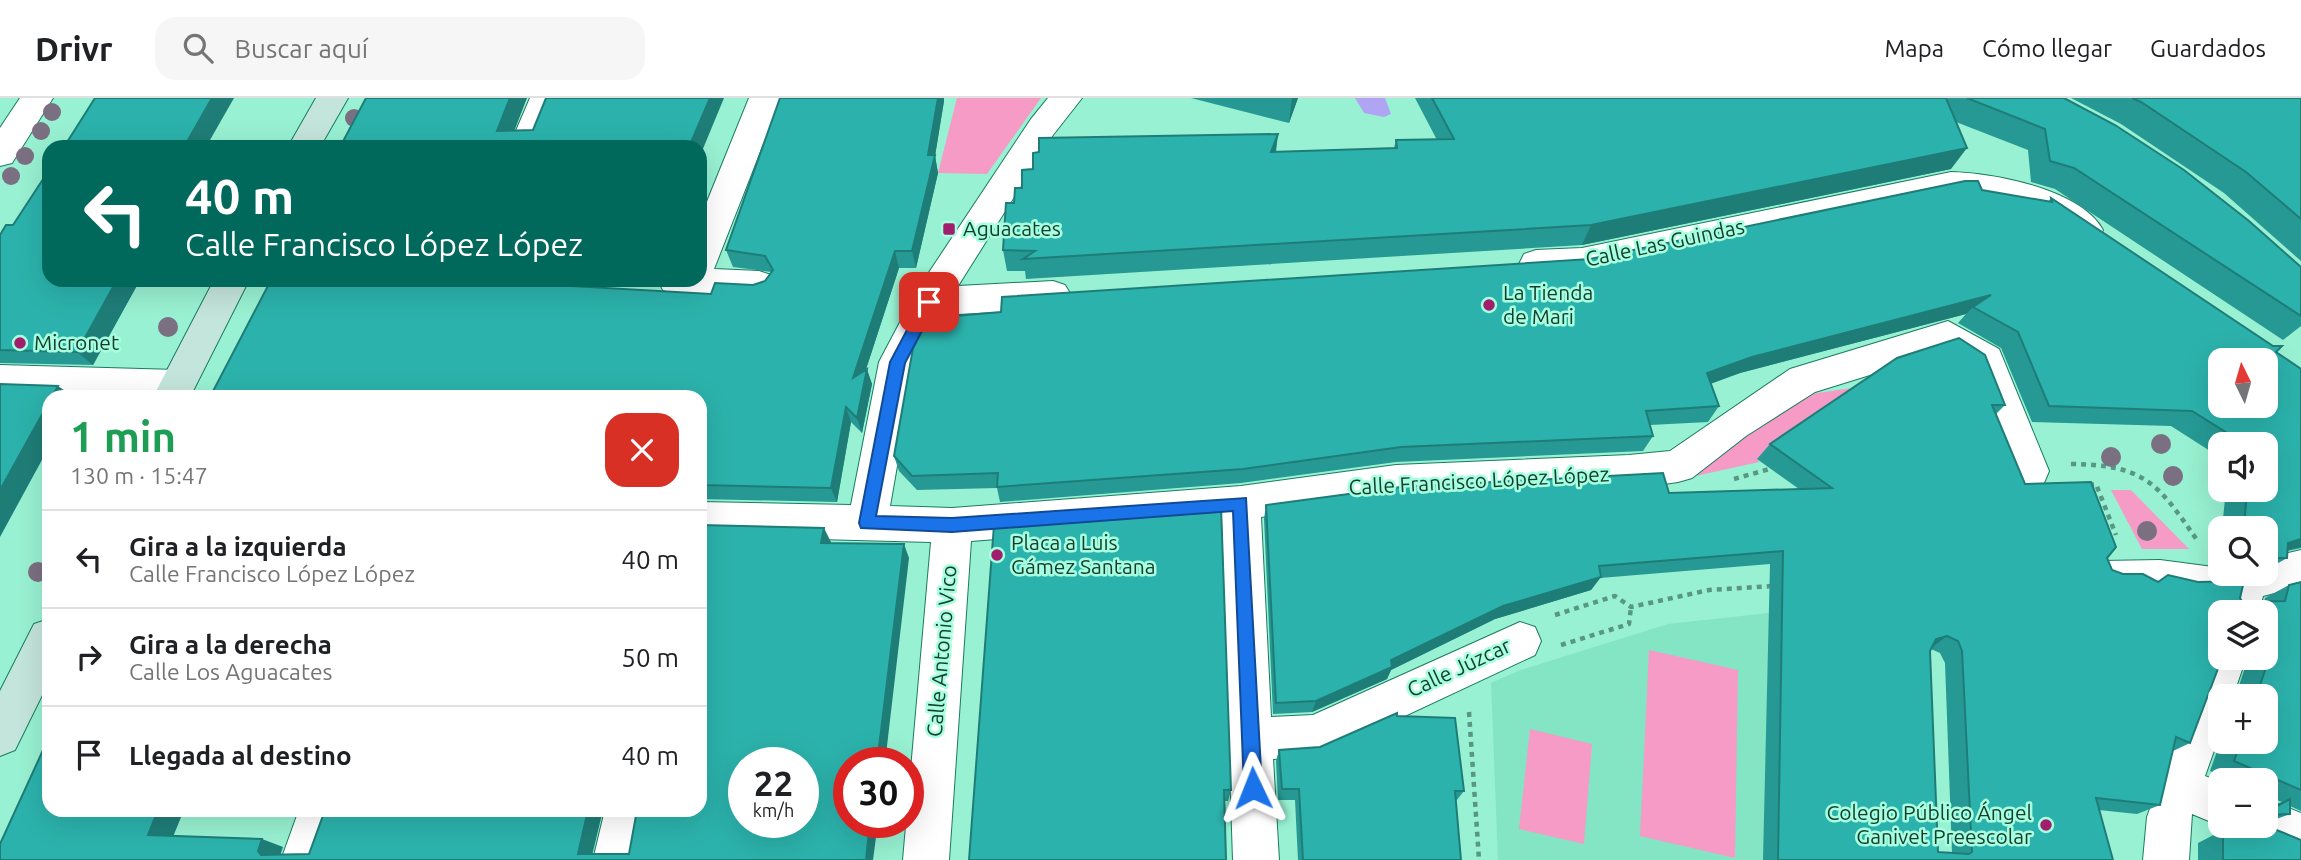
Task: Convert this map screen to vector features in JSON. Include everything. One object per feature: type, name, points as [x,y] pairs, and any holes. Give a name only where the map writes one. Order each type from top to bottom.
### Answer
[{"type":"main road","points":[[308,140],[332,98]]},
{"type":"main road","points":[[175,390],[228,287]]},
{"type":"main road","points":[[0,735],[42,652]]},
{"type":"street","points":[[0,154],[37,98]]},
{"type":"street","points":[[528,140],[546,98]]},
{"type":"street","points":[[707,244],[765,98]]},
{"type":"street","points":[[867,523],[897,362],[929,302],[1042,127],[1066,98]]},
{"type":"street","name":"Calle Las Guindas","points":[[1499,266],[1582,261],[1951,184],[1993,185],[2042,200],[2109,246]]},
{"type":"street","points":[[707,281],[760,285]]},
{"type":"street","points":[[929,302],[1082,293]]},
{"type":"street","name":"Calle Francisco López López","points":[[707,519],[952,525],[1241,503],[1396,482],[1629,472],[1678,466],[1803,380],[1948,336],[1986,360],[2029,471]]},
{"type":"street","points":[[0,380],[158,390]]},
{"type":"street","points":[[1241,503],[1255,860]]},
{"type":"street","name":"Calle Antonio Vico","points":[[926,860],[952,525]]},
{"type":"street","points":[[2242,597],[2301,568]]},
{"type":"street","name":"Calle Júzcar","points":[[1251,739],[1315,736],[1520,641]]},
{"type":"street","points":[[2166,860],[2169,817],[2221,670]]},
{"type":"street","points":[[2178,787],[2208,799]]},
{"type":"street","points":[[304,860],[319,817]]},
{"type":"street","points":[[615,860],[624,817]]},
{"type":"street","points":[[2278,826],[2301,835]]},
{"type":"lane","points":[[2102,572],[2160,572],[2242,597]]},
{"type":"path","points":[[2085,464],[2131,469],[2161,487],[2198,541]]},
{"type":"path","points":[[1744,477],[1776,467]]},
{"type":"path","points":[[2082,485],[2096,485],[2119,542]]},
{"type":"path","name":"Calle Júzcar","points":[[1520,641],[1536,621],[1615,596],[1631,607],[1709,590],[1777,585]]},
{"type":"path","points":[[1520,641],[1551,649],[1629,624],[1631,607]]},
{"type":"path","points":[[1469,708],[1479,860]]},
{"type":"shaded area","points":[[957,98],[1041,98],[987,174],[938,173]]},
{"type":"shaded area","points":[[1355,98],[1385,98],[1391,114],[1384,117],[1364,113]]},
{"type":"shaded area","points":[[1852,388],[1758,459],[1759,462],[1691,477],[1788,404],[1811,394]]},
{"type":"shaded area","points":[[2111,490],[2131,490],[2189,549],[2142,549]]},
{"type":"shaded area","points":[[1768,613],[1844,629],[1909,860],[1498,860],[1491,683],[1518,671],[1668,624]]},
{"type":"shaded area","points":[[1649,650],[1738,670],[1735,858],[1640,836]]},
{"type":"shaded area","points":[[1530,729],[1592,744],[1584,844],[1519,829]]},
{"type":"building","points":[[95,98],[212,98],[188,140],[68,140]]},
{"type":"building","points":[[366,98],[510,98],[497,131],[533,130],[546,98],[710,98],[692,140],[344,140]]},
{"type":"building","points":[[780,98],[938,98],[928,155],[935,155],[912,251],[895,251],[853,378],[867,369],[857,418],[846,407],[831,488],[707,485],[707,390],[214,390],[267,287],[588,287],[711,294],[715,283],[753,285],[765,281],[773,270],[765,256],[726,250]]},
{"type":"building","points":[[1432,98],[1946,98],[1967,148],[1591,225],[1023,259],[1035,251],[1003,250],[1006,203],[1014,203],[1015,188],[1022,188],[1022,170],[1033,169],[1033,153],[1039,152],[1039,138],[1278,134],[1271,152],[1397,148],[1396,140],[1454,139]]},
{"type":"building","points":[[1967,98],[2064,98],[2115,125],[2184,170],[2249,221],[2301,267],[2301,316],[2074,168],[2050,161],[2045,129]]},
{"type":"building","points":[[2132,98],[2301,98],[2301,219],[2246,172]]},
{"type":"building","points":[[42,181],[42,287],[113,287],[77,352],[0,350],[0,235],[6,225],[13,225]]},
{"type":"building","points":[[1965,181],[1978,181],[1982,190],[2052,202],[2051,198],[2273,346],[2282,346],[2278,350],[2208,348],[2208,418],[2278,418],[2278,353],[2301,369],[2301,539],[2288,543],[2287,558],[2278,558],[2278,516],[2245,516],[2246,502],[2278,502],[2278,432],[2226,432],[2192,411],[2049,406],[2018,332],[1973,307],[1991,295],[1752,357],[1707,373],[1719,406],[1646,411],[1653,436],[1401,447],[1243,469],[997,487],[998,473],[912,476],[894,456],[913,348],[922,331],[943,317],[1001,312],[1002,297],[1590,259]]},
{"type":"building","points":[[1959,338],[1985,355],[2005,405],[1992,405],[2025,484],[2091,482],[2116,547],[2107,558],[2112,570],[2123,574],[2143,574],[2158,582],[2168,575],[2208,582],[2208,586],[2243,586],[2241,600],[2208,600],[2208,670],[2217,670],[2212,684],[2208,684],[2208,695],[2190,743],[2176,737],[2160,805],[2096,798],[2113,860],[1778,860],[1783,551],[1599,566],[1601,577],[1503,606],[1391,660],[1392,667],[1316,701],[1276,703],[1266,505],[1401,487],[1663,473],[1669,493],[1832,488],[1770,444],[1897,358]],"holes":[[[1947,636],[1958,641],[1962,651],[1972,852],[1969,854],[1938,852],[1930,651],[1936,639]]]},
{"type":"building","points":[[0,384],[58,386],[56,390],[42,390],[42,415],[0,490]]},
{"type":"building","points":[[1221,507],[1231,790],[1224,790],[1226,860],[969,860],[994,525]]},
{"type":"building","points":[[707,525],[824,528],[821,543],[904,544],[879,747],[833,747],[833,838],[868,838],[866,860],[0,860],[0,844],[42,752],[42,817],[155,817],[148,835],[262,839],[258,851],[261,855],[309,854],[322,817],[586,817],[578,854],[629,854],[636,817],[707,817]]},
{"type":"building","points":[[2301,582],[2301,790],[2278,780],[2278,768],[2250,768],[2234,761],[2237,754],[2278,754],[2278,684],[2260,684],[2265,670],[2278,670],[2278,601],[2285,601],[2289,585]]},
{"type":"building","points":[[1397,713],[1397,716],[1455,718],[1464,791],[1455,791],[1461,860],[1303,860],[1299,789],[1282,789],[1279,750],[1320,747]]},
{"type":"building","points":[[2290,799],[2290,814],[2278,815],[2278,806]]},
{"type":"building","points":[[2278,831],[2301,840],[2301,860],[2223,860],[2223,838],[2278,838]]},
{"type":"place","name":"Aguacates","points":[[949,229]]},
{"type":"place","name":"La Tienda de Mari","points":[[1489,305]]},
{"type":"place","name":"Micronet","points":[[20,343]]},
{"type":"place","name":"Placa a Luis Gámez Santana","points":[[997,555]]},
{"type":"place","name":"Colegio Público Ángel Ganivet Preescolar","points":[[2046,825]]},
{"type":"route","points":[[929,302],[897,362],[867,523],[952,525],[1241,503],[1253,788]]}]
